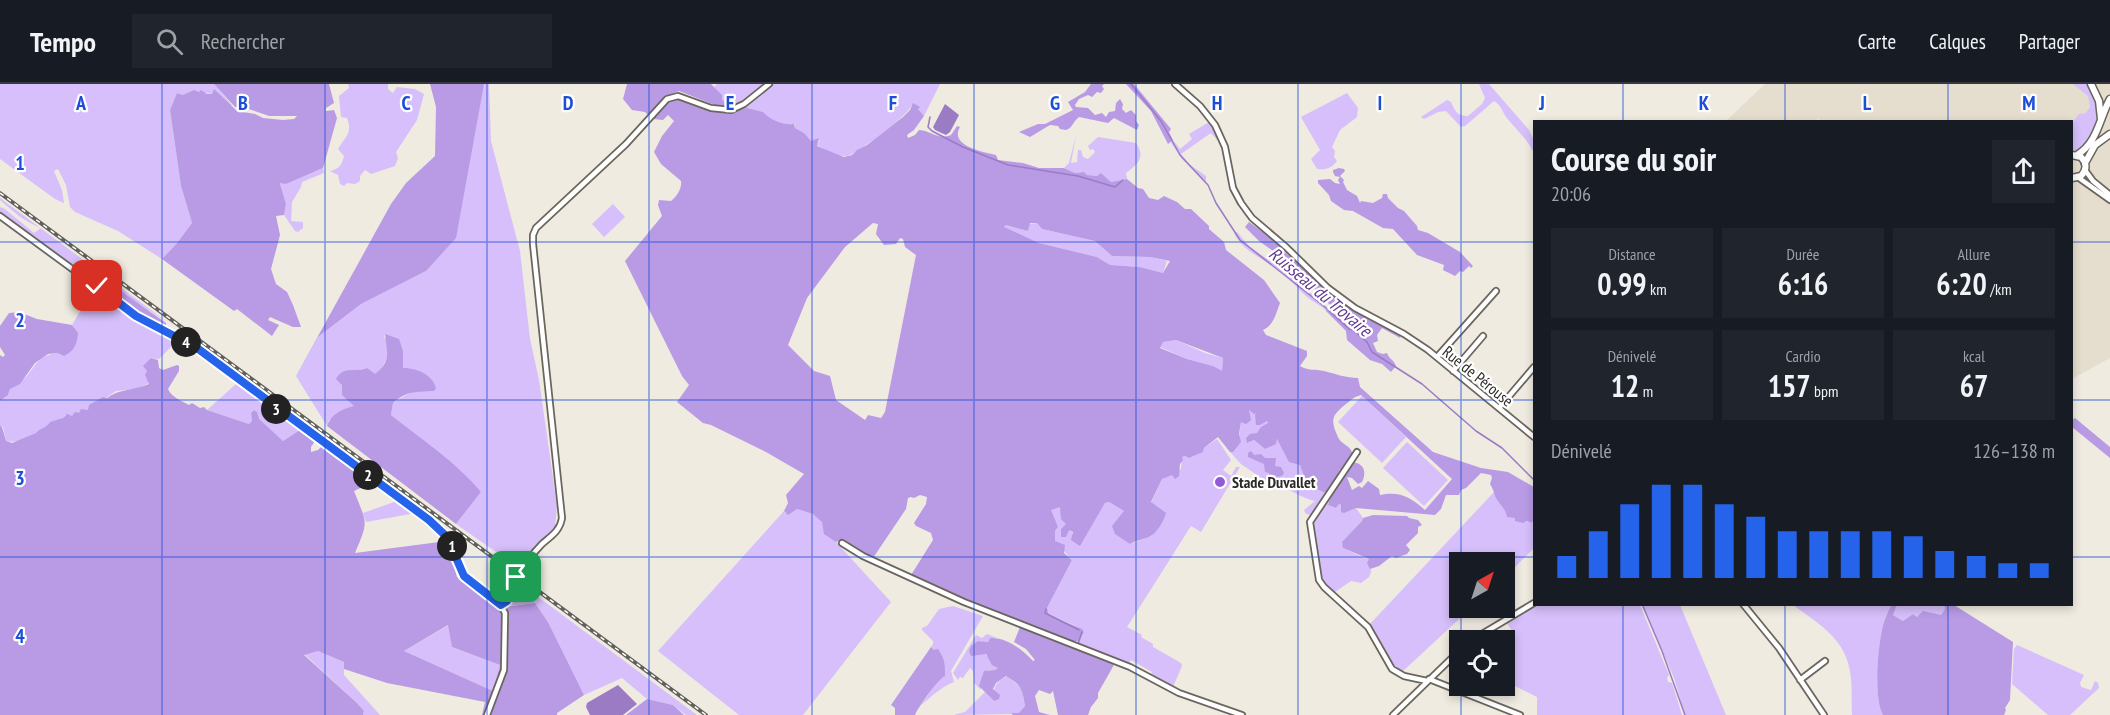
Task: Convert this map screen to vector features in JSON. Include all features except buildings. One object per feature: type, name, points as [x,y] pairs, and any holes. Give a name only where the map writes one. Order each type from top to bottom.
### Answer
[{"type":"main road","points":[[2091,84],[2099,101],[2101,119]]},
{"type":"main road","points":[[2085,166],[2074,155],[2089,147],[2094,140],[2110,99]]},
{"type":"main road","points":[[2075,178],[2085,166],[2110,108]]},
{"type":"main road","points":[[2095,145],[2110,134]]},
{"type":"street","points":[[501,605],[507,601],[510,587],[516,577],[538,549],[557,531],[562,518],[533,244],[536,228],[626,144],[668,99],[678,96],[711,108],[731,110],[744,104],[769,84]]},
{"type":"street","name":"Rue de Pérouse","points":[[1175,84],[1200,106],[1215,125],[1225,147],[1233,188],[1240,203],[1252,218],[1287,247],[1328,288],[1355,308],[1406,335],[1437,357],[1533,436]]},
{"type":"street","points":[[2085,166],[2093,181],[2110,195]]},
{"type":"street","points":[[2075,178],[2110,200]]},
{"type":"street","points":[[0,216],[131,312],[197,348],[429,520],[447,537],[464,576],[501,605],[506,617],[505,665],[499,687],[487,715]]},
{"type":"street","points":[[1437,357],[1496,291]]},
{"type":"street","points":[[1453,370],[1484,336]]},
{"type":"street","points":[[1498,408],[1533,368]]},
{"type":"street","points":[[1357,452],[1310,522],[1319,580],[1328,592],[1368,627],[1392,669],[1404,676],[1428,680],[1520,715]]},
{"type":"street","points":[[842,543],[862,556],[971,606],[1140,671],[1179,693],[1242,715]]},
{"type":"street","points":[[1489,630],[1533,604]]},
{"type":"street","points":[[1745,606],[1779,648],[1824,715]]},
{"type":"street","points":[[1393,715],[1449,661]]},
{"type":"street","points":[[1800,680],[1825,661]]},
{"type":"shaded area","points":[[0,84],[214,84],[232,105],[229,106],[214,90],[212,94],[194,91],[183,95],[177,93],[170,110],[181,186],[192,223],[162,259],[118,231],[75,212],[70,207],[66,185],[58,169],[54,171],[62,190],[64,203],[55,199],[0,159]]},
{"type":"shaded area","points":[[214,84],[329,84],[334,103],[326,108],[326,111],[334,110],[337,118],[323,168],[286,184],[280,183],[286,204],[284,215],[276,216],[280,235],[271,269],[276,284],[287,292],[301,327],[293,327],[270,317],[268,320],[279,325],[272,336],[237,309],[234,311],[162,259],[192,223],[181,186],[170,110],[177,93],[183,95],[194,90],[199,92],[201,90],[212,94],[214,89],[237,111],[263,118],[283,120],[294,119],[297,116],[269,116],[235,107]]},
{"type":"shaded area","points":[[348,84],[388,84],[388,89],[393,93],[397,87],[415,89],[424,94],[417,120],[396,152],[398,158],[395,166],[371,174],[365,170],[360,176],[360,181],[355,184],[347,183],[344,186],[340,184],[338,175],[330,171],[340,166],[344,156],[338,149],[349,128],[347,118],[341,117],[339,96],[349,88]]},
{"type":"shaded area","points":[[430,84],[484,84],[456,238],[426,271],[361,304],[318,337],[296,376],[391,204],[406,183],[435,156],[436,107]]},
{"type":"shaded area","points":[[484,84],[489,84],[491,141],[520,251],[530,339],[539,380],[557,506],[555,527],[519,568],[456,524],[481,492],[391,415],[393,403],[414,390],[434,391],[403,368],[403,351],[385,334],[388,352],[383,366],[376,374],[367,368],[354,371],[342,385],[355,406],[329,420],[327,426],[296,376],[318,337],[361,304],[426,271]]},
{"type":"shaded area","points":[[627,84],[711,84],[722,95],[727,106],[717,106],[679,91],[667,96],[648,115],[645,112],[632,110],[623,99]]},
{"type":"shaded area","points":[[717,84],[765,84],[738,104],[728,108],[714,87]]},
{"type":"shaded area","points":[[773,84],[940,84],[924,116],[918,109],[919,107],[911,106],[881,134],[852,154],[843,156],[817,145],[820,140],[810,141],[804,133],[795,128],[795,124],[777,122],[763,112],[741,108]]},
{"type":"shaded area","points":[[1091,84],[1104,84],[1102,86],[1104,89],[1092,97],[1088,95],[1079,99],[1076,107],[1088,108],[1095,115],[1102,113],[1106,117],[1109,112],[1115,111],[1116,103],[1120,99],[1123,104],[1122,109],[1126,113],[1131,110],[1136,115],[1139,125],[1137,130],[1114,118],[1108,123],[1079,117],[1066,130],[1050,125],[1030,137],[1019,132],[1038,124],[1045,124],[1073,110],[1068,102],[1085,92]]},
{"type":"shaded area","points":[[1126,84],[1134,84],[1171,129],[1169,132],[1173,140],[1168,144],[1151,111]]},
{"type":"shaded area","points":[[1479,84],[1489,84],[1529,130],[1533,138],[1533,151],[1494,101],[1461,127],[1446,111],[1424,119],[1421,117],[1447,100],[1459,114],[1468,116],[1482,104],[1485,98]]},
{"type":"shaded area","points":[[1765,84],[2110,84],[2110,358],[2073,378],[2073,120],[1820,120],[1818,118],[1816,120],[1727,120]]},
{"type":"shaded area","points":[[2073,84],[2089,84],[2097,104],[2098,121],[2096,130],[2086,145],[2077,152],[2073,152],[2073,122],[2079,114],[2086,113],[2090,107],[2088,96]]},
{"type":"shaded area","points":[[1347,93],[1358,108],[1357,117],[1340,130],[1332,147],[1337,161],[1328,168],[1317,169],[1311,159],[1320,150],[1301,117]]},
{"type":"shaded area","points":[[677,98],[710,110],[727,112],[747,108],[763,112],[785,124],[794,124],[795,128],[811,141],[819,138],[817,146],[844,157],[852,155],[867,145],[903,117],[913,103],[920,107],[918,109],[924,116],[914,130],[907,135],[908,138],[919,130],[938,136],[951,135],[957,126],[960,127],[958,134],[963,143],[976,150],[996,155],[998,160],[1023,163],[1039,168],[1064,168],[1075,173],[1084,172],[1087,175],[1097,176],[1101,173],[1111,182],[1127,179],[1138,188],[1143,189],[1149,198],[1158,200],[1164,196],[1185,209],[1191,209],[1224,242],[1226,250],[1264,280],[1280,303],[1272,322],[1263,330],[1266,335],[1307,351],[1307,356],[1300,366],[1358,378],[1360,387],[1433,452],[1481,468],[1508,472],[1533,486],[1533,521],[1523,523],[1515,521],[1515,518],[1507,517],[1490,484],[1491,475],[1481,473],[1461,490],[1459,495],[1446,495],[1441,509],[1435,515],[1356,508],[1344,513],[1341,512],[1339,504],[1336,508],[1328,505],[1332,490],[1347,474],[1352,462],[1362,466],[1364,475],[1362,482],[1358,484],[1352,478],[1347,477],[1352,490],[1359,486],[1362,488],[1368,481],[1379,489],[1380,495],[1404,496],[1425,510],[1452,479],[1361,395],[1353,398],[1335,415],[1334,427],[1339,439],[1350,448],[1352,458],[1339,471],[1340,473],[1326,493],[1308,483],[1300,465],[1289,462],[1277,439],[1276,444],[1265,449],[1254,440],[1247,443],[1246,438],[1250,434],[1257,433],[1268,423],[1267,421],[1256,425],[1255,414],[1257,412],[1254,414],[1249,410],[1251,420],[1246,424],[1241,422],[1239,434],[1241,442],[1233,452],[1230,452],[1218,437],[1204,448],[1203,452],[1189,458],[1182,457],[1179,476],[1175,479],[1172,475],[1162,479],[1151,502],[1166,513],[1160,526],[1149,537],[1130,544],[1115,534],[1112,526],[1124,511],[1109,502],[1105,503],[1080,546],[1071,540],[1073,532],[1069,530],[1066,537],[1061,537],[1061,529],[1066,524],[1061,519],[1060,507],[1051,510],[1058,527],[1055,531],[1055,541],[1065,545],[1064,553],[1072,560],[1047,608],[1049,615],[1082,629],[1084,632],[1079,641],[1069,642],[1014,621],[911,575],[933,540],[931,533],[914,523],[926,504],[927,497],[920,495],[908,498],[906,509],[873,558],[842,540],[836,542],[824,534],[822,522],[813,514],[797,509],[788,515],[784,511],[788,503],[786,495],[804,474],[766,452],[703,423],[677,402],[689,385],[682,376],[625,261],[662,216],[658,205],[659,200],[671,201],[681,187],[681,181],[661,164],[654,152],[662,136],[674,121],[668,115],[663,120],[653,119],[670,100]],"holes":[[[873,223],[878,224],[876,234],[884,245],[896,244],[900,238],[903,239],[905,247],[916,255],[885,412],[881,418],[868,415],[865,420],[836,400],[830,376],[814,371],[788,345],[807,298],[845,247]],[[1030,223],[1037,223],[1042,229],[1095,241],[1112,256],[1150,257],[1170,261],[1163,273],[1140,267],[1110,265],[1097,257],[1039,243],[1004,227],[1006,225],[1028,231]],[[1176,340],[1223,358],[1222,371],[1160,348],[1163,342]]]},
{"type":"shaded area","points":[[945,104],[959,115],[946,135],[933,127]]},
{"type":"shaded area","points":[[1209,122],[1219,139],[1217,140],[1211,133],[1181,154],[1189,164],[1206,176],[1206,184],[1182,159],[1171,143],[1173,140],[1180,149],[1192,139],[1189,134]]},
{"type":"shaded area","points":[[1076,135],[1071,163],[1077,162],[1078,150],[1081,150],[1083,157],[1088,159],[1095,152],[1088,146],[1098,137],[1136,143],[1140,152],[1139,160],[1126,173],[1127,179],[1111,182],[1101,173],[1097,176],[1086,175],[1084,172],[1075,173],[1064,168],[1069,163]]},
{"type":"shaded area","points":[[323,168],[324,173],[302,182],[292,202],[291,221],[303,222],[303,228],[298,232],[295,231],[284,215],[286,204],[280,182],[286,184]]},
{"type":"shaded area","points":[[1339,168],[1345,171],[1340,176],[1347,190],[1357,196],[1360,203],[1361,201],[1373,203],[1382,198],[1383,194],[1387,194],[1388,198],[1417,226],[1418,230],[1428,233],[1460,252],[1473,266],[1471,268],[1469,266],[1463,272],[1460,271],[1455,276],[1443,270],[1444,265],[1417,255],[1393,229],[1383,228],[1353,211],[1344,210],[1331,201],[1318,180],[1330,179],[1340,184],[1338,180],[1340,177],[1335,176],[1333,172]]},
{"type":"shaded area","points":[[0,198],[40,227],[19,216]]},
{"type":"shaded area","points":[[613,204],[625,217],[604,237],[592,224]]},
{"type":"shaded area","points":[[0,207],[34,233],[41,228],[167,322],[105,282],[88,267],[79,266],[118,298],[0,212]]},
{"type":"shaded area","points":[[1249,222],[1282,246],[1285,252],[1360,314],[1401,334],[1400,338],[1382,328],[1377,335],[1378,341],[1373,343],[1377,352],[1387,353],[1395,364],[1391,372],[1382,364],[1370,360],[1347,340],[1346,331],[1326,311],[1329,309],[1347,325],[1351,324],[1351,319],[1333,308],[1286,260],[1259,241],[1245,227]]},
{"type":"shaded area","points":[[1037,223],[1042,229],[1095,241],[1112,256],[1150,257],[1167,261],[1163,273],[1140,267],[1110,265],[1097,257],[1039,243],[1004,228],[1006,224],[1028,231],[1029,224]]},
{"type":"shaded area","points":[[1237,232],[1249,246],[1287,273],[1329,309],[1326,311],[1281,272],[1247,249],[1237,239],[1234,233]]},
{"type":"shaded area","points":[[81,264],[166,323],[166,327],[129,309],[114,292],[79,266]]},
{"type":"shaded area","points":[[76,277],[92,286],[129,316],[174,339],[170,348],[159,359],[151,358],[147,371],[149,383],[137,389],[116,391],[88,410],[71,416],[65,415],[27,438],[12,442],[6,441],[3,427],[0,425],[0,401],[8,395],[10,389],[26,377],[42,358],[58,353],[74,327],[72,325],[91,293],[90,289]]},
{"type":"shaded area","points":[[19,312],[37,319],[72,325],[78,333],[77,341],[73,350],[64,356],[58,353],[48,354],[35,363],[20,384],[10,389],[8,395],[0,401],[0,355],[3,357],[5,355],[0,347],[0,326],[9,313]]},
{"type":"shaded area","points":[[385,334],[399,339],[403,351],[403,368],[423,373],[431,379],[436,388],[434,391],[412,392],[404,396],[393,403],[391,415],[449,461],[481,492],[456,524],[327,426],[331,418],[354,406],[342,395],[342,385],[336,379],[346,371],[367,368],[375,374],[381,369],[387,355]]},
{"type":"shaded area","points":[[1176,340],[1223,358],[1222,372],[1213,366],[1187,359],[1160,347],[1163,342]]},
{"type":"shaded area","points":[[151,358],[158,360],[159,368],[163,370],[179,366],[179,371],[168,389],[177,398],[189,405],[192,403],[200,408],[204,407],[249,424],[252,421],[251,413],[254,410],[259,419],[283,441],[300,430],[315,441],[311,452],[322,446],[373,482],[354,491],[365,522],[355,553],[447,541],[457,577],[497,608],[535,603],[548,622],[584,695],[557,715],[482,715],[485,702],[387,683],[344,669],[344,662],[318,651],[304,655],[357,703],[364,711],[363,715],[0,715],[0,425],[6,441],[12,443],[36,433],[50,422],[63,418],[67,414],[72,416],[75,412],[79,413],[81,409],[88,410],[89,405],[103,397],[107,398],[149,384],[145,375],[147,371],[143,366]],"holes":[[[448,625],[452,647],[500,665],[493,691],[404,651]]]},
{"type":"shaded area","points":[[236,384],[300,430],[283,441],[258,419],[257,412],[254,410],[251,413],[252,421],[249,424],[207,410]]},
{"type":"shaded area","points":[[1362,396],[1406,437],[1382,463],[1338,422]]},
{"type":"shaded area","points":[[1249,410],[1257,412],[1256,419],[1268,423],[1247,443],[1254,440],[1265,449],[1276,439],[1295,458],[1308,482],[1326,493],[1311,515],[1306,514],[1304,510],[1315,501],[1282,487],[1280,491],[1241,464],[1230,452],[1233,451],[1239,438],[1241,422]]},
{"type":"shaded area","points":[[2075,418],[2110,447],[2110,458],[2073,428]]},
{"type":"shaded area","points":[[1217,439],[1231,460],[1223,470],[1231,476],[1236,467],[1240,467],[1201,532],[1191,526],[1127,627],[1142,635],[1141,637],[1153,644],[1153,647],[1181,663],[1182,666],[1173,687],[1131,660],[1129,663],[1078,644],[1084,632],[1076,626],[1049,615],[1047,608],[1072,560],[1055,541],[1055,531],[1058,527],[1050,510],[1060,506],[1065,523],[1080,545],[1105,503],[1109,502],[1124,511],[1116,534],[1130,544],[1152,536],[1151,503],[1162,479],[1181,469],[1182,457],[1189,458],[1203,452],[1204,448]]},
{"type":"shaded area","points":[[1407,442],[1448,480],[1424,506],[1383,468]]},
{"type":"shaded area","points":[[1251,451],[1254,455],[1261,454],[1265,458],[1276,458],[1275,466],[1281,467],[1284,473],[1277,477],[1276,486],[1269,481],[1269,473],[1265,472],[1264,464],[1248,457]]},
{"type":"shaded area","points":[[1495,491],[1506,511],[1515,518],[1531,523],[1533,521],[1533,549],[1515,567],[1515,552],[1449,552],[1449,618],[1460,618],[1402,672],[1392,666],[1369,625]]},
{"type":"shaded area","points":[[1330,495],[1328,505],[1336,508],[1339,504],[1348,511],[1356,508],[1363,518],[1343,542],[1343,548],[1369,559],[1371,572],[1369,577],[1361,583],[1351,581],[1332,594],[1317,561],[1313,542],[1316,517]]},
{"type":"shaded area","points":[[397,501],[416,513],[366,522],[363,513]]},
{"type":"shaded area","points":[[797,509],[813,514],[822,521],[836,542],[891,602],[803,715],[739,715],[658,651],[784,511],[785,513]]},
{"type":"shaded area","points":[[1373,515],[1407,516],[1418,520],[1422,525],[1418,527],[1418,533],[1406,545],[1410,550],[1407,554],[1396,558],[1392,556],[1379,566],[1370,569],[1367,563],[1369,559],[1343,548],[1342,542],[1363,518]]},
{"type":"shaded area","points":[[518,582],[697,715],[686,715],[673,705],[647,699],[622,678],[584,695],[548,622],[535,603],[510,606]]},
{"type":"shaded area","points":[[953,606],[983,616],[951,671],[954,682],[940,689],[920,706],[940,678],[934,650],[931,647],[933,641],[922,628],[927,626],[939,609]]},
{"type":"shaded area","points":[[1536,606],[1640,606],[1669,675],[1668,682],[1672,683],[1682,715],[1537,715],[1537,697],[1515,686],[1515,630],[1512,630],[1506,622]]},
{"type":"shaded area","points":[[1643,606],[1680,606],[1726,715],[1685,715],[1674,678]]},
{"type":"shaded area","points":[[1794,606],[1891,606],[1884,622],[1878,655],[1878,696],[1883,715],[1852,715],[1850,673],[1846,656],[1835,639]]},
{"type":"shaded area","points":[[1891,606],[1897,606],[1893,615],[1903,621],[1913,614],[1917,617],[1923,611],[1941,615],[1944,606],[1956,606],[2013,642],[2010,700],[2004,715],[1883,715],[1877,683],[1878,655],[1884,622]]},
{"type":"shaded area","points":[[1897,606],[1944,606],[1945,609],[1941,615],[1917,617],[1913,614],[1903,621],[1893,615]]},
{"type":"shaded area","points":[[449,625],[452,647],[500,665],[493,691],[404,651]]},
{"type":"shaded area","points":[[1020,627],[1115,663],[1088,715],[1058,715],[1053,691],[1050,694],[1039,690],[1035,696],[1039,712],[1050,715],[1013,715],[1011,713],[1019,713],[1025,706],[1022,691],[1015,682],[1006,676],[996,683],[993,689],[1000,695],[999,699],[994,701],[979,686],[984,671],[998,668],[992,665],[986,654],[971,656],[969,651],[971,646],[978,641],[988,642],[990,638],[1002,639],[1019,648],[1033,661],[1035,660],[1026,649],[1014,642]]},
{"type":"shaded area","points":[[987,634],[997,638],[990,638],[988,642],[978,641],[984,653],[998,668],[995,671],[988,670],[979,686],[983,688],[980,689],[974,683],[973,671],[970,668],[963,678],[960,677],[958,680],[953,673],[976,635],[982,638]]},
{"type":"shaded area","points":[[2017,645],[2084,675],[2080,683],[2081,687],[2091,690],[2095,681],[2099,688],[2070,715],[2048,715],[2012,684],[2014,649]]},
{"type":"shaded area","points":[[931,647],[934,650],[938,649],[942,656],[945,676],[929,693],[915,715],[895,715],[895,708],[891,705]]},
{"type":"shaded area","points":[[318,651],[344,662],[344,675],[380,715],[363,715],[364,711],[357,703],[304,654]]},
{"type":"shaded area","points":[[1007,676],[1022,689],[1025,706],[1019,714],[953,715],[965,712],[985,692],[994,701],[996,686]]},
{"type":"shaded area","points":[[618,685],[637,704],[623,715],[590,715],[586,707],[587,703]]},
{"type":"shaded area","points":[[647,699],[673,705],[684,715],[626,715]]},
{"type":"waterway","name":"Ruisseau du Trovaire","points":[[1131,84],[1161,121],[1180,155],[1208,185],[1216,203],[1240,240],[1353,330],[1367,342],[1372,352],[1422,384],[1476,431],[1502,448],[1533,479]]},
{"type":"waterway","points":[[930,117],[928,127],[932,131],[963,147],[1008,165],[1078,176],[1115,187],[1123,180]]},
{"type":"waterway","name":"Ruisseau du Trovaire","points":[[1643,606],[1685,715]]},
{"type":"waterway","points":[[1046,609],[1045,613],[1079,630]]},
{"type":"waterway","points":[[1078,644],[1082,632]]},
{"type":"waterway","points":[[1132,666],[1163,682]]},
{"type":"waterway","points":[[1178,690],[1193,696]]},
{"type":"railway","points":[[0,193],[706,715]]},
{"type":"place","name":"Stade Duvallet","points":[[1220,482]]},
{"type":"route","points":[[97,286],[136,316],[197,348],[266,402],[443,531],[452,545],[464,576],[501,605],[507,601],[510,587],[516,577]]}]
